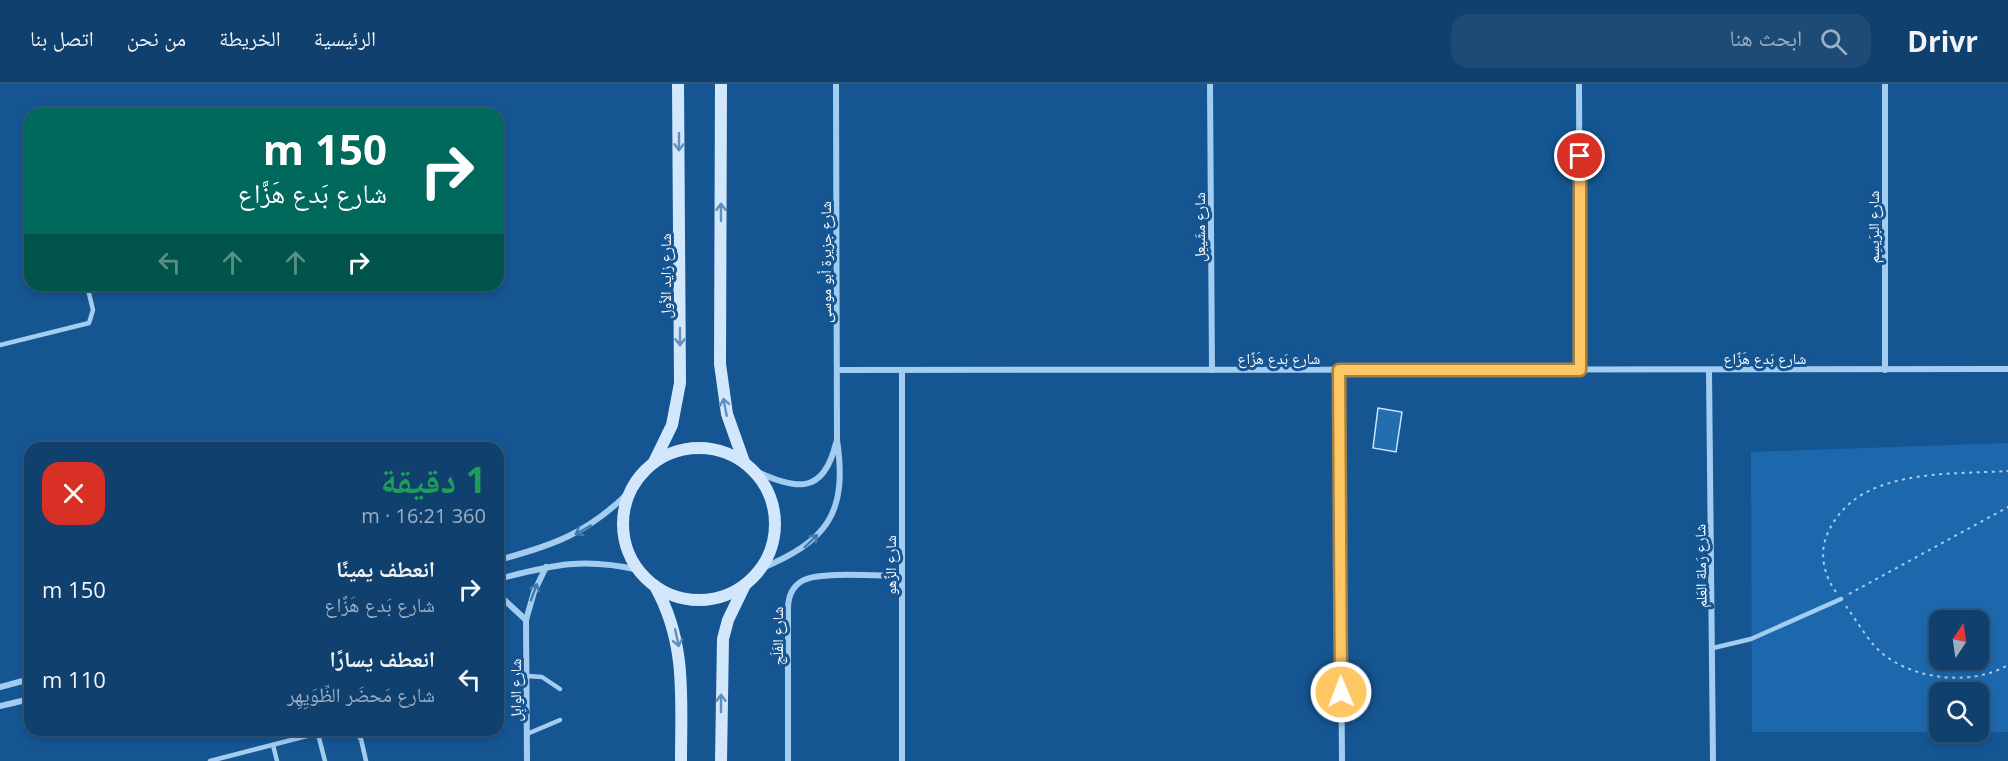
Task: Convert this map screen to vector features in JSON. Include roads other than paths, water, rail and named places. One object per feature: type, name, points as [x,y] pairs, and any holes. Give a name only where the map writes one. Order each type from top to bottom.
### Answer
[{"type":"main road","name":"شارع زايد الأول","points":[[653,463],[672,425],[680,383],[678,84]]},
{"type":"main road","points":[[721,84],[720,364],[727,414],[748,466],[768,490],[775,519],[772,548],[760,569],[745,585],[732,611],[723,639],[721,761]]},
{"type":"main road","points":[[681,761],[679,651],[666,605],[654,585],[639,570],[629,552],[623,520],[628,494],[653,463],[665,456],[692,448],[719,450],[748,466]]},
{"type":"main road","points":[[654,585],[679,597],[707,599],[733,592],[745,585]]},
{"type":"street","name":"شارع جزيرة أبو موسى","points":[[760,569],[803,549],[829,520],[841,485],[837,440],[836,84]]},
{"type":"street","name":"شارع مشَيعِل","points":[[1210,84],[1212,370]]},
{"type":"street","points":[[1579,84],[1580,370]]},
{"type":"street","name":"شارع البرَيسِم","points":[[1885,84],[1886,370]]},
{"type":"street","name":"شارع بَدع هَزَّاع","points":[[838,370],[2008,369]]},
{"type":"street","name":"شارع الزَّهو","points":[[902,370],[902,761]]},
{"type":"street","points":[[1339,370],[1342,761]]},
{"type":"street","name":"شارع رَملة العَلم","points":[[1709,370],[1713,761]]},
{"type":"street","name":"شارع جزيرة أبو موسى","points":[[748,466],[777,481],[808,485],[818,481],[826,472],[837,440]]},
{"type":"street","points":[[504,558],[550,546],[572,536],[592,525],[628,494]]},
{"type":"street","points":[[504,578],[546,567],[597,562],[639,570]]},
{"type":"street","name":"شارع الوابِل","points":[[527,761],[526,620],[534,592],[546,567]]},
{"type":"street","name":"شارع الفَلَج","points":[[788,761],[788,609],[791,592],[796,585],[812,577],[902,576]]},
{"type":"street","points":[[504,598],[518,609],[526,620]]},
{"type":"street","points":[[0,687],[24,681]]},
{"type":"street","points":[[0,706],[24,700]]},
{"type":"lane","points":[[0,345],[89,323],[93,310],[88,291]]},
{"type":"lane","points":[[1713,648],[1751,639],[1841,599]]},
{"type":"lane","points":[[527,676],[542,677],[560,689]]},
{"type":"lane","points":[[527,734],[560,720]]},
{"type":"lane","points":[[210,761],[310,736]]},
{"type":"lane","points":[[319,736],[325,761]]},
{"type":"lane","points":[[358,736],[366,761]]},
{"type":"lane","points":[[273,746],[277,761]]}]
